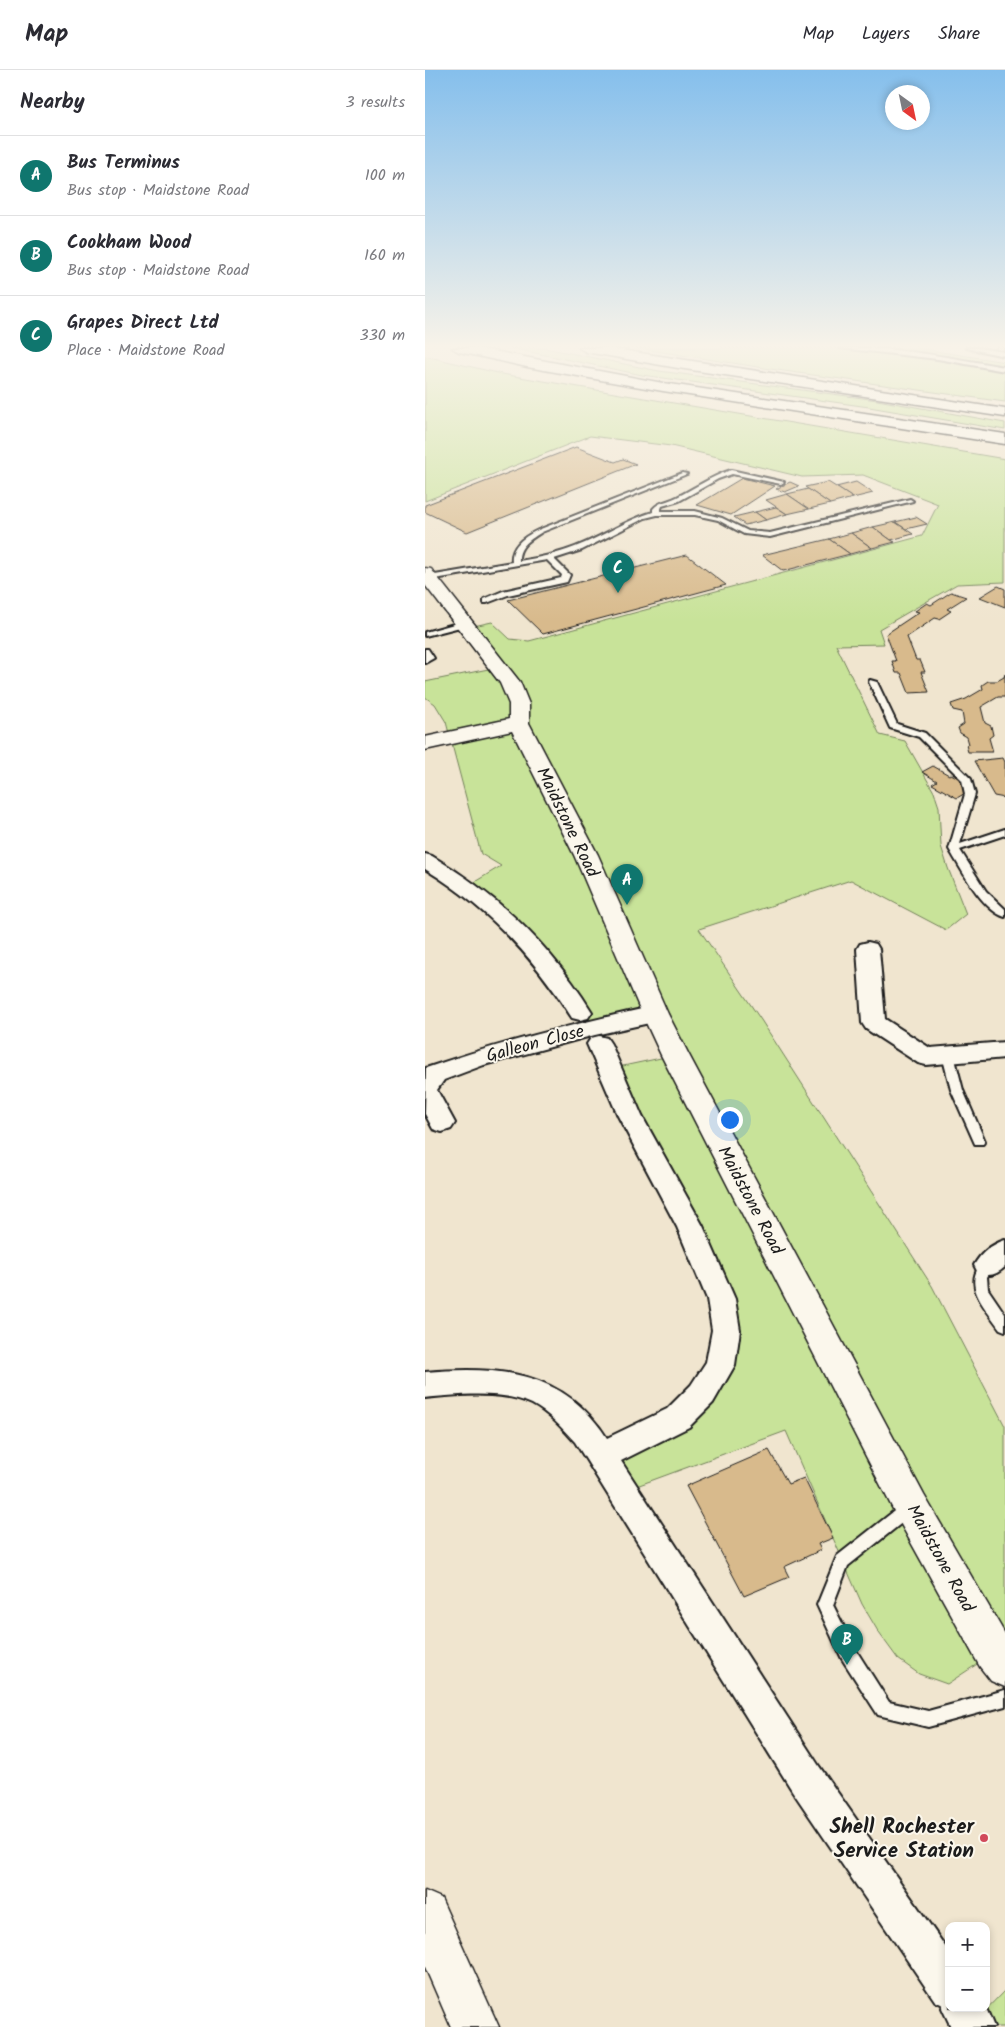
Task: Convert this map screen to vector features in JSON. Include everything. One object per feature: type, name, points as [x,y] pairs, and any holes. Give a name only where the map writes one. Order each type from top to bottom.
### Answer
[{"type":"main road","name":"Maidstone Road","points":[[427,576],[510,682],[519,704],[519,722],[586,855],[655,1014],[911,1507],[994,1653],[1005,1667]]},
{"type":"main road","points":[[425,744],[519,722]]},
{"type":"main road","points":[[425,1914],[475,2027]]},
{"type":"street","points":[[425,860],[468,886],[488,903],[537,953],[571,995],[580,1012]]},
{"type":"street","points":[[868,949],[874,1022],[926,1058],[1005,1050]]},
{"type":"street","name":"Galleon Close","points":[[442,1123],[425,1090],[435,1074],[477,1059],[595,1026],[655,1014]]},
{"type":"street","points":[[599,1044],[630,1116],[689,1226],[721,1298],[726,1330],[720,1365],[702,1394],[678,1418],[602,1455]]},
{"type":"street","points":[[425,1385],[501,1383],[537,1392],[563,1410],[586,1432],[806,1779],[945,1981]]},
{"type":"street","points":[[965,2012],[974,2027]]},
{"type":"lane","points":[[657,513],[656,509],[660,505],[677,500],[728,473],[740,473],[781,482]]},
{"type":"lane","points":[[516,564],[514,556],[517,549],[540,530],[684,474]]},
{"type":"lane","points":[[427,576],[549,558],[584,546],[643,516],[657,513],[699,514],[722,520],[747,533],[770,535],[910,501]]},
{"type":"lane","points":[[487,601],[506,593],[564,580],[566,575],[549,558]]},
{"type":"lane","points":[[425,634],[465,623]]},
{"type":"lane","points":[[425,651],[430,658],[425,661]]},
{"type":"lane","points":[[873,682],[893,726],[922,735],[966,779],[971,794],[954,849],[972,880],[999,910],[1005,914]]},
{"type":"lane","points":[[954,849],[1005,832]]},
{"type":"lane","points":[[948,1055],[957,1090],[979,1141]]},
{"type":"lane","points":[[996,1258],[980,1276],[981,1290],[1005,1325]]},
{"type":"lane","points":[[911,1507],[842,1561],[825,1604],[848,1654],[884,1709],[928,1719],[1005,1698]]},
{"type":"green space","points":[[425,439],[582,439],[425,501]]},
{"type":"green space","points":[[617,439],[889,439],[1005,459],[1005,582],[957,584],[879,629],[884,644],[836,645],[880,735],[905,741],[934,792],[939,807],[941,846],[966,914],[946,930],[851,880],[699,929],[761,1020],[932,1286],[1005,1426],[1005,1659],[994,1653],[947,1684],[919,1674],[898,1659],[879,1633],[862,1604],[786,1431],[623,1491],[602,1455],[678,1418],[726,1330],[609,1069],[675,1055],[655,1014],[595,1027],[468,886],[501,866],[481,854],[446,722],[435,704],[425,697],[425,682],[498,667],[469,627],[492,622],[510,639],[529,641],[922,536],[938,504],[863,475],[802,477],[671,446]]},
{"type":"green space","points":[[1005,1990],[1005,2027],[974,2027],[972,2024],[984,2012],[990,2012],[990,2005]]},
{"type":"building","points":[[576,447],[615,462],[623,459],[636,464],[467,532],[425,512],[425,505]]},
{"type":"building","points":[[742,478],[775,486],[731,515],[697,505]]},
{"type":"building","points":[[790,482],[799,486],[785,492],[776,489]]},
{"type":"building","points":[[828,482],[853,498],[830,504],[805,487]]},
{"type":"building","points":[[856,482],[873,493],[853,498],[836,487]]},
{"type":"building","points":[[808,489],[830,504],[809,509],[787,494]]},
{"type":"building","points":[[787,494],[809,509],[787,514],[766,500]]},
{"type":"building","points":[[776,507],[787,514],[766,520],[755,512]]},
{"type":"building","points":[[755,512],[766,520],[745,525],[734,517]]},
{"type":"building","points":[[916,517],[927,524],[906,529],[895,522]]},
{"type":"building","points":[[895,522],[913,534],[891,540],[873,527]]},
{"type":"building","points":[[873,527],[895,542],[872,548],[851,533]]},
{"type":"building","points":[[851,533],[872,548],[850,554],[829,539]]},
{"type":"building","points":[[829,539],[850,554],[783,571],[762,555]]},
{"type":"building","points":[[687,555],[726,585],[543,634],[508,600]]},
{"type":"building","points":[[998,586],[1005,589],[1005,607],[980,597]]},
{"type":"building","points":[[951,592],[966,597],[947,609],[951,611],[939,619],[935,618],[907,637],[916,660],[920,660],[925,672],[921,672],[929,692],[909,693],[901,673],[896,673],[892,661],[896,661],[886,634],[919,612],[915,611],[927,603],[931,605]]},
{"type":"building","points":[[1005,674],[1005,697],[998,697],[981,707],[985,723],[991,726],[993,735],[989,738],[993,752],[968,752],[966,745],[969,744],[967,737],[960,733],[958,728],[964,724],[962,712],[953,710],[951,704],[966,699],[983,689],[982,685],[988,681],[997,681],[1004,677]]},
{"type":"building","points":[[1003,758],[1005,762],[1005,798],[994,796],[974,761]]},
{"type":"building","points":[[933,766],[975,787],[957,798],[932,784],[937,781],[922,772]]},
{"type":"building","points":[[769,1450],[788,1484],[804,1478],[833,1538],[818,1544],[821,1550],[784,1567],[789,1577],[744,1596],[686,1486]]},
{"type":"place","name":"Grapes Direct Ltd","points":[[618,593]]},
{"type":"place","name":"Bus Terminus","points":[[627,905]]},
{"type":"place","name":"Cookham Wood","points":[[847,1665]]},
{"type":"place","name":"Shell Rochester Service Station","points":[[984,1838]]}]
